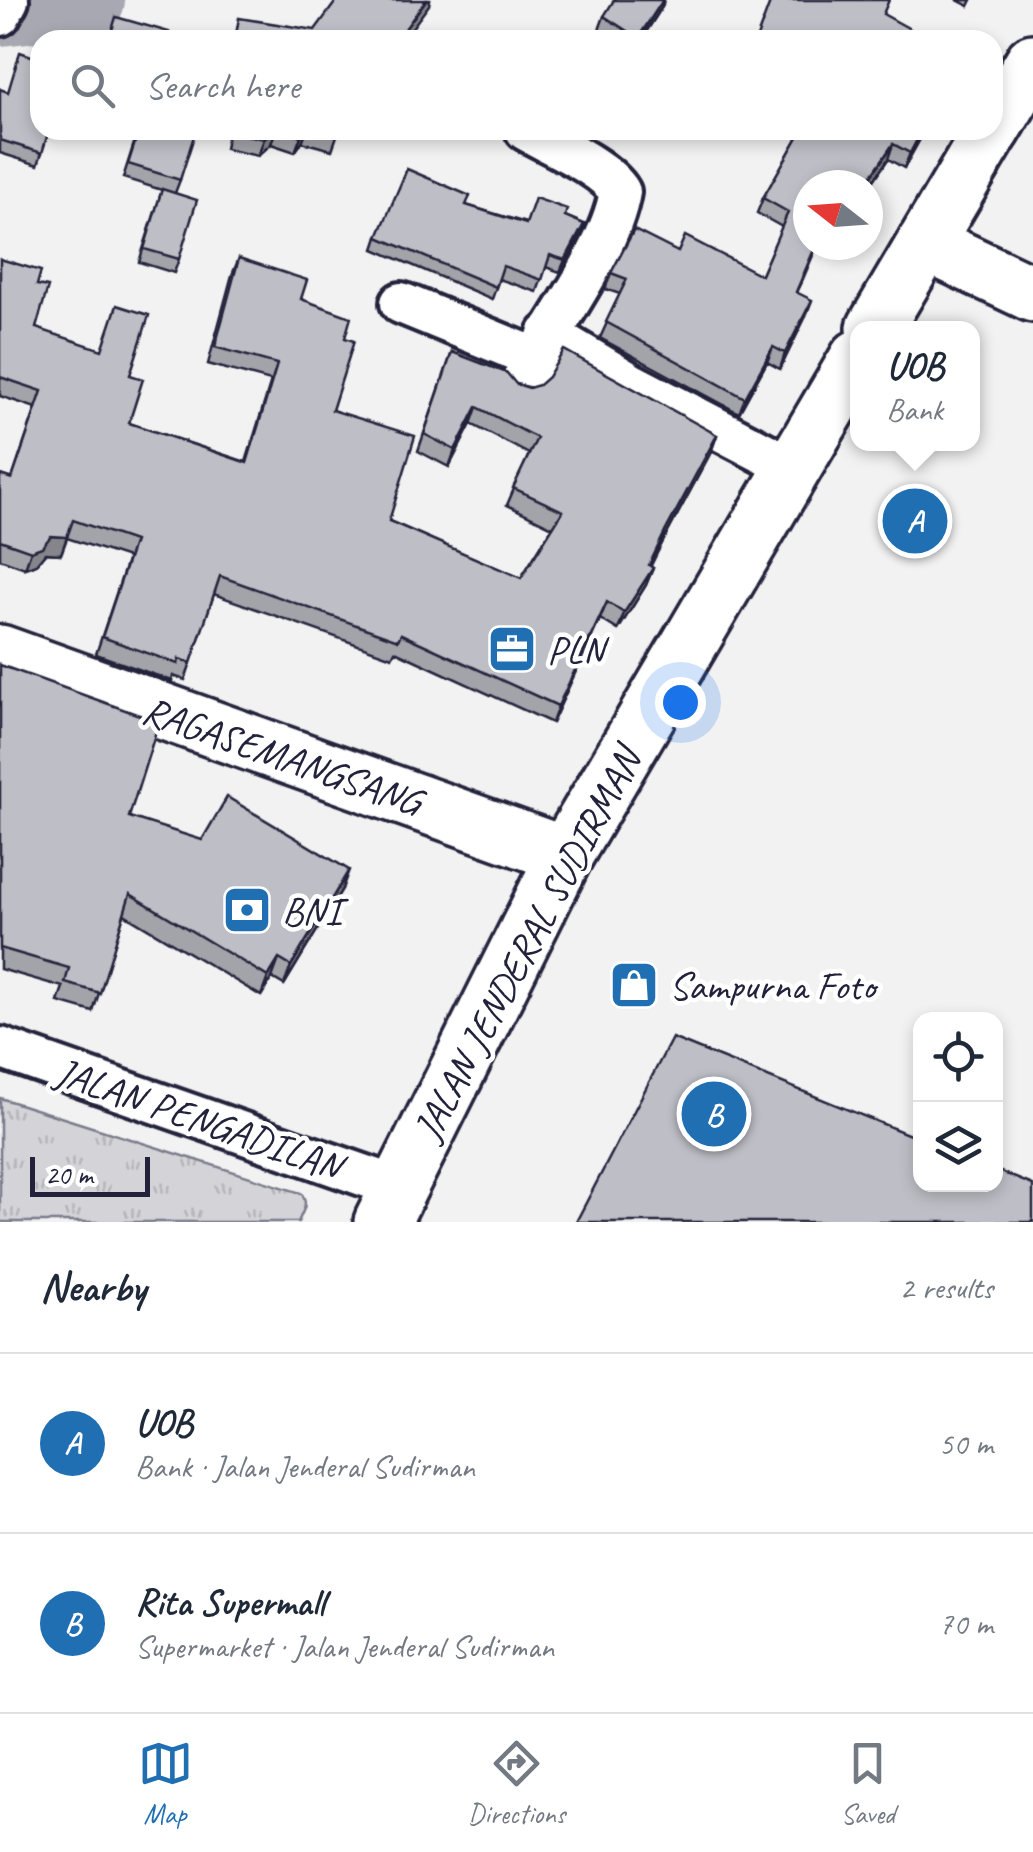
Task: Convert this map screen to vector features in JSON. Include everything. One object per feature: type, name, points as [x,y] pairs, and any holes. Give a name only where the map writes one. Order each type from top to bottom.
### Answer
[{"type":"main road","points":[[1003,113],[1033,62]]},
{"type":"main road","points":[[879,321],[987,140]]},
{"type":"main road","points":[[925,243],[1033,294]]},
{"type":"main road","name":"JALAN JENDERAL SUDIRMAN","points":[[390,1205],[565,856],[850,371]]},
{"type":"main road","name":"RAGASEMANGSANG","points":[[0,653],[565,856]]},
{"type":"street","points":[[0,15],[8,0]]},
{"type":"street","points":[[535,358],[602,247],[618,208],[620,192],[589,166],[544,140]]},
{"type":"street","points":[[401,303],[535,358],[630,383],[792,468]]},
{"type":"street","name":"JALAN PENGADILAN","points":[[0,1048],[390,1205]]},
{"type":"green space","points":[[0,1098],[301,1193],[305,1200],[303,1211],[298,1222],[0,1222]]},
{"type":"building","points":[[337,0],[426,0],[404,30],[315,30]]},
{"type":"building","points":[[614,0],[663,0],[643,30],[626,30],[604,16]]},
{"type":"building","points":[[771,0],[889,0],[883,14],[912,30],[760,30]]},
{"type":"building","points":[[116,17],[162,30],[112,30]]},
{"type":"building","points":[[239,18],[315,30],[237,30]]},
{"type":"building","points":[[20,52],[30,56],[30,140],[46,140],[42,153],[0,140],[0,89],[8,92]]},
{"type":"building","points":[[136,140],[193,140],[180,180],[128,164]]},
{"type":"building","points":[[796,140],[917,140],[910,153],[893,144],[875,170],[793,170],[793,260],[810,260],[796,292],[812,300],[785,353],[773,347],[745,398],[606,322],[627,279],[611,273],[634,230],[678,252],[685,236],[761,275],[788,212],[763,198]]},
{"type":"building","points":[[407,169],[470,196],[466,205],[526,224],[535,198],[567,209],[565,216],[584,224],[565,260],[550,255],[542,280],[503,266],[496,287],[378,237]]},
{"type":"building","points":[[162,189],[197,200],[179,259],[144,249]]},
{"type":"building","points":[[239,258],[307,280],[301,299],[351,317],[345,338],[354,341],[332,410],[415,436],[389,521],[521,578],[563,511],[513,488],[537,438],[477,407],[455,450],[424,434],[452,352],[507,373],[516,384],[529,388],[548,377],[564,350],[717,435],[649,565],[653,568],[624,613],[607,602],[558,706],[401,634],[398,640],[220,576],[191,663],[179,659],[178,664],[102,637],[134,541],[73,520],[67,537],[51,536],[42,547],[31,551],[0,540],[0,475],[12,479],[42,391],[0,377],[0,259],[41,271],[37,285],[48,287],[36,328],[102,350],[117,305],[149,315],[130,375],[143,379],[129,423],[247,463],[277,364],[215,347]]},
{"type":"building","points":[[0,665],[159,722],[129,817],[202,840],[227,797],[349,870],[291,966],[279,959],[268,977],[130,894],[100,993],[65,983],[69,968],[0,948]]},
{"type":"building","points":[[672,1038],[913,1136],[913,1192],[1003,1192],[1003,1173],[1033,1185],[1033,1222],[576,1222]]},
{"type":"waterway","points":[[0,10],[89,0]]},
{"type":"place","name":"UOB","points":[[915,521]]},
{"type":"place","name":"PLN","points":[[512,649]]},
{"type":"place","name":"BNI","points":[[247,910]]},
{"type":"place","name":"Sampurna Foto","points":[[634,985]]},
{"type":"place","name":"Rita Supermall","points":[[714,1114]]}]
